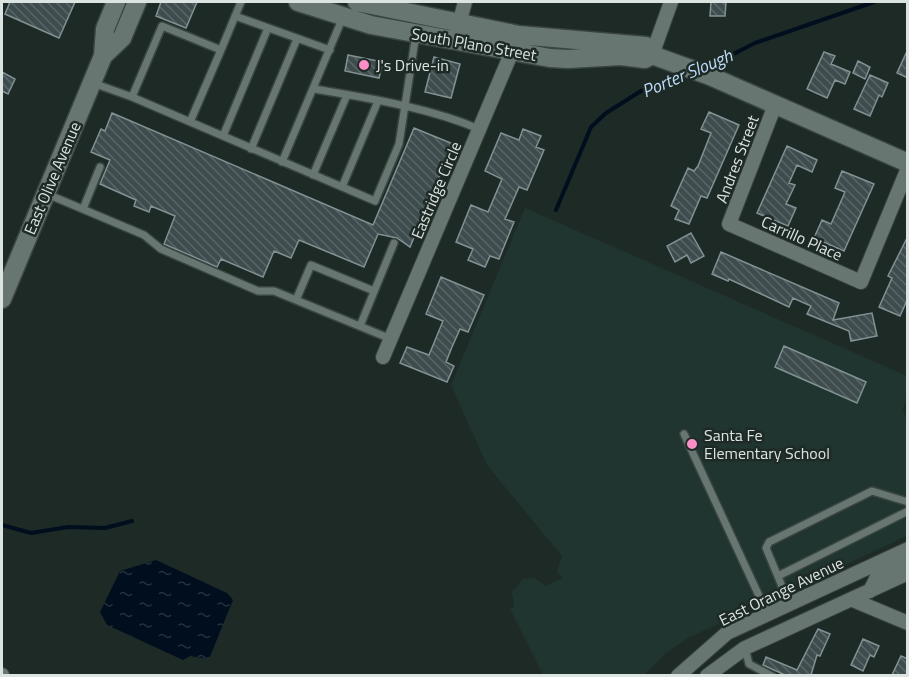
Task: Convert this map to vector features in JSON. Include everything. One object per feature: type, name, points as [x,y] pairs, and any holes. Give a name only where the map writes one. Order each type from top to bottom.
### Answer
[{"type":"main road","name":"East Olive Avenue","points":[[104,56],[105,29],[116,2]]},
{"type":"main road","name":"East Olive Avenue","points":[[2,300],[104,56],[122,38],[137,2]]},
{"type":"main road","name":"South Plano Street","points":[[298,2],[343,17],[416,34],[457,33],[516,43],[646,46],[652,55],[685,65],[908,163]]},
{"type":"main road","name":"South Plano Street","points":[[357,2],[409,14],[457,33]]},
{"type":"main road","points":[[343,17],[352,11],[397,20],[409,14]]},
{"type":"street","points":[[457,33],[465,2]]},
{"type":"street","points":[[652,55],[671,2]]},
{"type":"street","name":"Eastridge Circle","points":[[383,357],[516,43]]},
{"type":"street","name":"Andres Street","points":[[729,224],[775,105]]},
{"type":"street","name":"Carrillo Place","points":[[729,224],[861,282],[908,168]]},
{"type":"street","name":"East Orange Avenue","points":[[678,675],[727,633],[908,549]]},
{"type":"street","points":[[870,591],[877,577],[908,559]]},
{"type":"street","points":[[707,675],[745,648],[908,573]]},
{"type":"street","points":[[853,600],[908,623]]},
{"type":"lane","points":[[190,122],[241,2]]},
{"type":"lane","points":[[235,16],[330,50]]},
{"type":"lane","points":[[282,162],[315,89],[343,17]]},
{"type":"lane","points":[[132,97],[162,26],[221,50]]},
{"type":"lane","points":[[223,136],[268,28]]},
{"type":"lane","points":[[92,83],[132,97],[375,201],[399,144],[416,34]]},
{"type":"lane","points":[[251,148],[297,39]]},
{"type":"lane","points":[[315,89],[405,106],[457,120],[479,129]]},
{"type":"lane","points":[[313,175],[347,95]]},
{"type":"lane","points":[[342,187],[378,100]]},
{"type":"lane","points":[[83,209],[100,167]]},
{"type":"lane","points":[[46,193],[144,235],[161,249],[258,291],[274,291],[391,339]]},
{"type":"lane","points":[[360,326],[394,243]]},
{"type":"lane","points":[[296,300],[311,265],[374,291]]},
{"type":"lane","points":[[684,434],[767,614]]},
{"type":"lane","points":[[789,603],[766,548],[769,542],[872,491],[908,502]]},
{"type":"lane","points":[[778,576],[908,511]]},
{"type":"lane","points":[[745,648],[749,664],[772,675]]},
{"type":"shaded area","name":"Santa Fe Elementary School","points":[[525,208],[907,376],[907,392],[903,410],[908,423],[907,536],[688,638],[667,652],[644,675],[543,675],[510,609],[514,607],[512,592],[523,579],[535,578],[546,586],[563,578],[557,571],[562,556],[487,465],[451,385]]},
{"type":"water","points":[[156,560],[227,593],[233,600],[209,659],[190,656],[183,660],[107,625],[100,612],[120,571]]},
{"type":"building","points":[[10,2],[75,2],[59,38],[5,14]]},
{"type":"building","points":[[161,2],[197,2],[186,28],[156,16]]},
{"type":"building","points":[[711,2],[726,2],[725,16],[710,16]]},
{"type":"building","points":[[908,49],[908,78],[897,73]]},
{"type":"building","points":[[824,52],[835,56],[831,64],[850,72],[845,84],[835,80],[827,98],[807,89]]},
{"type":"building","points":[[348,55],[383,62],[379,78],[345,71]]},
{"type":"building","points":[[434,57],[460,64],[451,98],[425,92]]},
{"type":"building","points":[[858,61],[870,67],[865,79],[853,73]]},
{"type":"building","points":[[2,72],[15,79],[8,94],[2,91]]},
{"type":"building","points":[[870,75],[888,83],[882,97],[879,95],[870,116],[854,109]]},
{"type":"building","points":[[709,112],[739,125],[707,198],[701,196],[689,224],[675,219],[679,210],[671,206],[688,168],[694,171],[698,166],[711,133],[701,129]]},
{"type":"building","points":[[112,113],[373,225],[414,128],[453,144],[410,247],[397,238],[378,234],[364,267],[299,240],[291,258],[274,251],[263,277],[221,259],[217,267],[164,244],[175,216],[151,206],[149,212],[134,206],[136,200],[100,184],[110,160],[91,152],[101,129],[105,131]]},
{"type":"building","points":[[523,129],[541,136],[536,147],[544,150],[527,190],[519,187],[505,219],[514,222],[499,259],[490,256],[485,267],[468,260],[473,249],[456,242],[471,205],[488,212],[502,179],[485,171],[501,133],[519,140]]},
{"type":"building","points":[[787,146],[817,160],[812,172],[797,165],[789,183],[795,185],[786,204],[796,208],[788,226],[757,213]]},
{"type":"building","points":[[842,171],[874,184],[844,251],[814,238],[822,220],[831,224],[845,192],[835,188]]},
{"type":"building","points":[[691,233],[704,256],[691,263],[687,255],[675,262],[667,246]]},
{"type":"building","points":[[908,236],[908,298],[900,316],[879,307],[892,278],[888,276]]},
{"type":"building","points":[[721,252],[839,303],[833,320],[872,313],[877,336],[851,341],[849,331],[807,314],[811,306],[793,298],[789,307],[729,279],[728,281],[712,274]]},
{"type":"building","points":[[441,277],[484,295],[468,332],[460,329],[452,347],[446,362],[454,366],[447,382],[400,363],[407,347],[429,355],[443,321],[426,314]]},
{"type":"building","points":[[784,346],[866,382],[857,403],[775,367]]},
{"type":"building","points":[[818,629],[830,634],[820,656],[817,655],[811,675],[785,675],[763,665],[766,657],[797,670]]},
{"type":"building","points":[[863,639],[879,646],[874,657],[870,655],[863,671],[851,665]]},
{"type":"building","points":[[901,656],[908,659],[908,672],[906,675],[892,675]]},
{"type":"waterway","name":"Porter Slough","points":[[708,67],[755,43],[874,2]]},
{"type":"waterway","name":"Porter Slough","points":[[556,210],[591,127],[606,113],[641,91],[690,75]]},
{"type":"waterway","name":"Porter Slough","points":[[2,525],[31,533],[68,527],[105,528],[132,521]]},
{"type":"place","name":"J's Drive-in","points":[[364,65]]},
{"type":"place","name":"Santa Fe Elementary School","points":[[692,444]]}]
